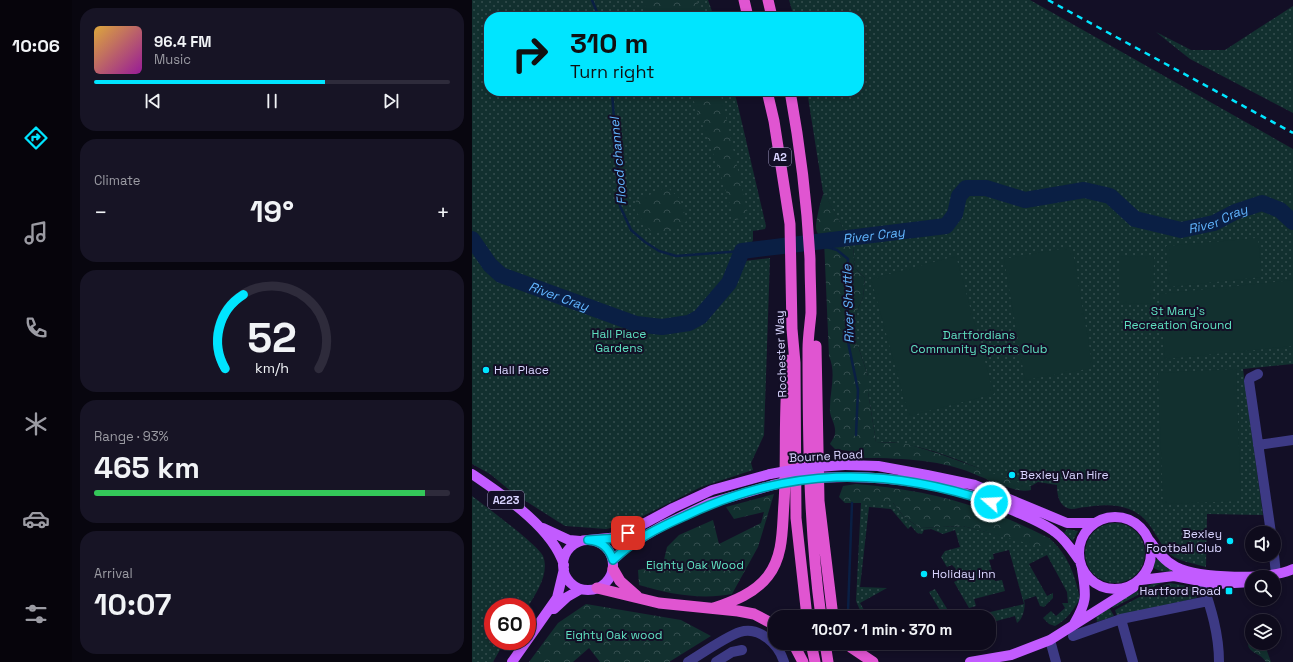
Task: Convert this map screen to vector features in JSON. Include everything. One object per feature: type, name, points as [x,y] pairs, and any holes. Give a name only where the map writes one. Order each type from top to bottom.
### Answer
[{"type":"highway","points":[[744,0],[747,12]]},
{"type":"highway","points":[[768,0],[771,12]]},
{"type":"highway","name":"Rochester Way","points":[[768,96],[774,121],[790,224],[792,329],[795,364],[796,518],[806,610]]},
{"type":"highway","name":"A2","points":[[791,96],[797,129],[808,221],[811,314],[808,340],[808,451],[816,578],[820,610]]},
{"type":"highway","points":[[811,314],[815,339],[819,502],[832,610]]},
{"type":"highway","points":[[714,608],[736,600],[754,589],[767,577],[778,558],[781,544],[784,511],[788,368],[792,329]]},
{"type":"highway","points":[[613,565],[620,581],[640,599]]},
{"type":"highway","points":[[597,588],[659,603],[714,608],[754,614],[768,621]]},
{"type":"highway","points":[[797,650],[803,662]]},
{"type":"highway","points":[[812,650],[815,662]]},
{"type":"highway","points":[[825,650],[828,662]]},
{"type":"highway","points":[[855,650],[873,662]]},
{"type":"main road","name":"Bourne Road","points":[[472,474],[540,526],[568,540],[619,538],[673,508],[712,490],[770,474],[803,468],[845,465],[878,466],[927,474],[975,485],[1067,523],[1094,523]]},
{"type":"main road","name":"Bourne Road","points":[[613,565],[628,545],[662,526],[710,503],[773,485],[804,478],[847,477],[879,477],[920,482],[956,490],[1002,506],[1033,519],[1054,531],[1063,538],[1080,564]]},
{"type":"main road","points":[[1073,625],[1084,608],[1086,597],[1080,564],[1079,549],[1081,539],[1094,523],[1105,519],[1125,519],[1134,523],[1166,561],[1182,569],[1217,576],[1245,576]]},
{"type":"main road","name":"Bourne Road","points":[[540,526],[555,546],[564,567]]},
{"type":"main road","points":[[970,662],[986,661],[1011,655],[1050,640],[1130,590],[1148,570],[1151,560],[1149,539]]},
{"type":"main road","points":[[512,662],[557,598],[567,552],[572,545],[584,540],[602,543],[607,548],[613,565],[608,581],[597,588],[581,589],[567,596],[546,615]]},
{"type":"main road","points":[[1080,564],[1090,579],[1109,589],[1118,589],[1140,580],[1174,576],[1202,582],[1232,584],[1245,583]]},
{"type":"main road","points":[[564,567],[570,582],[581,589]]},
{"type":"main road","points":[[1281,573],[1293,569]]},
{"type":"street","points":[[1258,374],[1250,378],[1249,381],[1269,526]]},
{"type":"street","points":[[1258,445],[1293,440]]},
{"type":"street","points":[[1202,582],[1219,647],[1219,662]]},
{"type":"street","points":[[1073,636],[1121,619],[1208,601]]},
{"type":"street","points":[[1121,619],[1133,662]]},
{"type":"street","points":[[688,662],[740,632],[753,631],[770,640],[781,653],[784,662]]},
{"type":"street","points":[[1050,640],[1056,662]]},
{"type":"street","points":[[716,662],[732,652],[742,650]]},
{"type":"green space","name":"Hall Place Gardens","points":[[472,0],[708,0],[712,12],[484,12],[484,96],[735,96],[766,226],[765,229],[753,231],[753,240],[744,261],[770,258],[764,435],[751,463],[753,470],[701,487],[625,525],[606,529],[565,526],[513,493],[490,474],[472,464]]},
{"type":"green space","points":[[642,0],[697,0],[700,12],[648,12]]},
{"type":"green space","points":[[789,0],[1030,0],[1293,149],[1293,364],[1243,369],[1263,515],[1207,514],[1206,567],[1185,562],[1174,557],[1168,552],[1150,525],[1138,513],[1129,509],[1108,505],[1071,509],[1067,508],[1061,503],[1058,496],[1057,485],[1038,482],[1026,489],[966,463],[936,452],[901,443],[876,442],[868,392],[868,376],[854,334],[857,311],[863,297],[865,278],[855,268],[853,246],[823,192],[808,96],[864,96],[864,12],[793,12]]},
{"type":"green space","points":[[1293,6],[1293,113],[1190,59],[1156,32],[1191,50],[1225,50]]},
{"type":"green space","points":[[692,96],[721,96],[748,214],[735,221],[720,172]]},
{"type":"green space","points":[[667,187],[680,199],[687,221],[667,231],[651,232],[635,210],[636,200]]},
{"type":"green space","points":[[824,193],[853,246],[855,268],[865,278],[863,297],[857,311],[854,334],[868,376],[868,392],[876,442],[904,443],[937,453],[1031,487],[1031,490],[1017,490],[964,470],[937,463],[894,459],[852,458],[849,451],[835,449],[830,444],[835,430],[830,412],[833,377],[829,356],[824,240],[818,235],[816,227],[821,199]]},
{"type":"green space","points":[[1258,238],[1262,277],[1169,287],[1166,246]]},
{"type":"green space","points":[[1072,247],[1093,368],[1025,380],[1004,259]]},
{"type":"green space","name":"Dartfordians Community Sports Club","points":[[956,256],[994,394],[909,416],[871,279]]},
{"type":"green space","points":[[1119,256],[1154,257],[1153,304],[1119,303]]},
{"type":"green space","name":"St Mary's Recreation Ground","points":[[1293,280],[1293,346],[1165,359],[1159,294]]},
{"type":"green space","points":[[1236,369],[1241,501],[1163,504],[1158,373]]},
{"type":"green space","points":[[856,484],[907,490],[979,508],[1049,538],[1049,549],[963,526],[920,528],[904,517],[893,503],[845,503],[839,497],[843,486]]},
{"type":"green space","name":"Eighty Oak Wood","points":[[774,494],[758,547],[732,594],[720,596],[685,595],[639,585],[638,570],[663,564],[667,547],[679,535],[713,520],[719,544],[761,523],[764,512],[734,519],[726,507]]},
{"type":"green space","points":[[472,496],[510,525],[539,550],[543,556],[545,569],[541,583],[533,598],[484,598],[484,650],[500,650],[493,662],[472,662]]},
{"type":"green space","points":[[861,502],[893,503],[904,517],[920,528],[963,526],[1049,548],[1049,538],[1056,544],[1066,558],[1073,573],[1080,599],[1072,611],[1059,624],[1055,626],[1049,624],[1043,618],[1051,611],[1056,616],[1065,608],[1062,603],[1068,603],[1067,592],[1047,555],[1029,564],[1047,596],[1053,593],[1053,598],[1044,607],[1040,606],[1036,596],[1024,600],[1025,606],[1024,612],[1021,619],[1017,623],[1015,616],[996,621],[996,611],[1024,604],[1009,550],[993,554],[994,559],[989,560],[995,581],[1002,580],[1005,591],[974,599],[976,606],[969,608],[954,582],[958,580],[954,572],[956,569],[952,565],[947,567],[941,557],[945,551],[960,547],[955,530],[943,534],[931,529],[924,530],[922,534],[917,533],[911,526],[908,529],[891,509],[869,507],[860,587],[887,588],[860,603],[864,610],[860,610],[856,601]]},
{"type":"green space","points":[[1115,523],[1132,528],[1140,536],[1145,553],[1140,570],[1132,578],[1115,583],[1098,578],[1090,570],[1085,553],[1090,536],[1098,528]]},
{"type":"green space","points":[[1067,529],[1078,531],[1073,541],[1064,533]]},
{"type":"green space","points":[[1158,559],[1177,571],[1164,572],[1157,570],[1152,566],[1153,561]]},
{"type":"green space","points":[[1162,579],[1169,580],[1113,608],[1112,606],[1120,600]]},
{"type":"green space","points":[[1170,583],[1194,587],[1197,598],[1117,616],[1115,610],[1158,587]]},
{"type":"green space","points":[[935,589],[948,610],[940,610],[929,592]]},
{"type":"green space","name":"Eighty Oak wood","points":[[586,604],[681,620],[711,636],[669,662],[600,662],[589,648],[573,662],[529,662],[558,623]]},
{"type":"green space","points":[[1109,607],[1114,616],[1097,622],[1096,615]]},
{"type":"green space","points":[[1251,650],[1267,650],[1271,662],[1266,662],[1263,658]]},
{"type":"waterway","name":"Flood channel","points":[[592,0],[597,12]]},
{"type":"waterway","name":"Flood channel","points":[[612,96],[620,206],[631,230],[659,251],[676,256],[742,251]]},
{"type":"waterway","name":"River Cray","points":[[472,239],[490,265],[501,275],[636,324],[662,327],[689,323],[700,317],[729,283],[742,251],[946,226],[955,214],[959,196],[966,188],[986,188],[1025,200],[1084,190],[1110,196],[1135,219],[1181,230],[1214,223],[1235,212],[1262,203],[1280,210],[1293,222]]},
{"type":"waterway","name":"River Shuttle","points":[[813,243],[837,250],[848,259],[847,337],[858,390],[856,435]]},
{"type":"waterway","name":"River Shuttle","points":[[848,610],[852,503]]},
{"type":"railway","points":[[1048,0],[1293,133]]},
{"type":"place","name":"Hall Place","points":[[486,370]]},
{"type":"place","name":"Bexley Van Hire","points":[[1012,475]]},
{"type":"place","name":"Bexley Football Club","points":[[1230,541]]},
{"type":"place","name":"Holiday Inn","points":[[924,574]]},
{"type":"place","name":"Hartford Road","points":[[1229,591]]},
{"type":"route","points":[[628,533],[619,538],[588,540],[595,540],[602,543],[611,554],[613,560],[628,545],[662,526],[710,503],[758,488],[804,478],[879,477],[920,482],[956,490],[991,502]]}]
